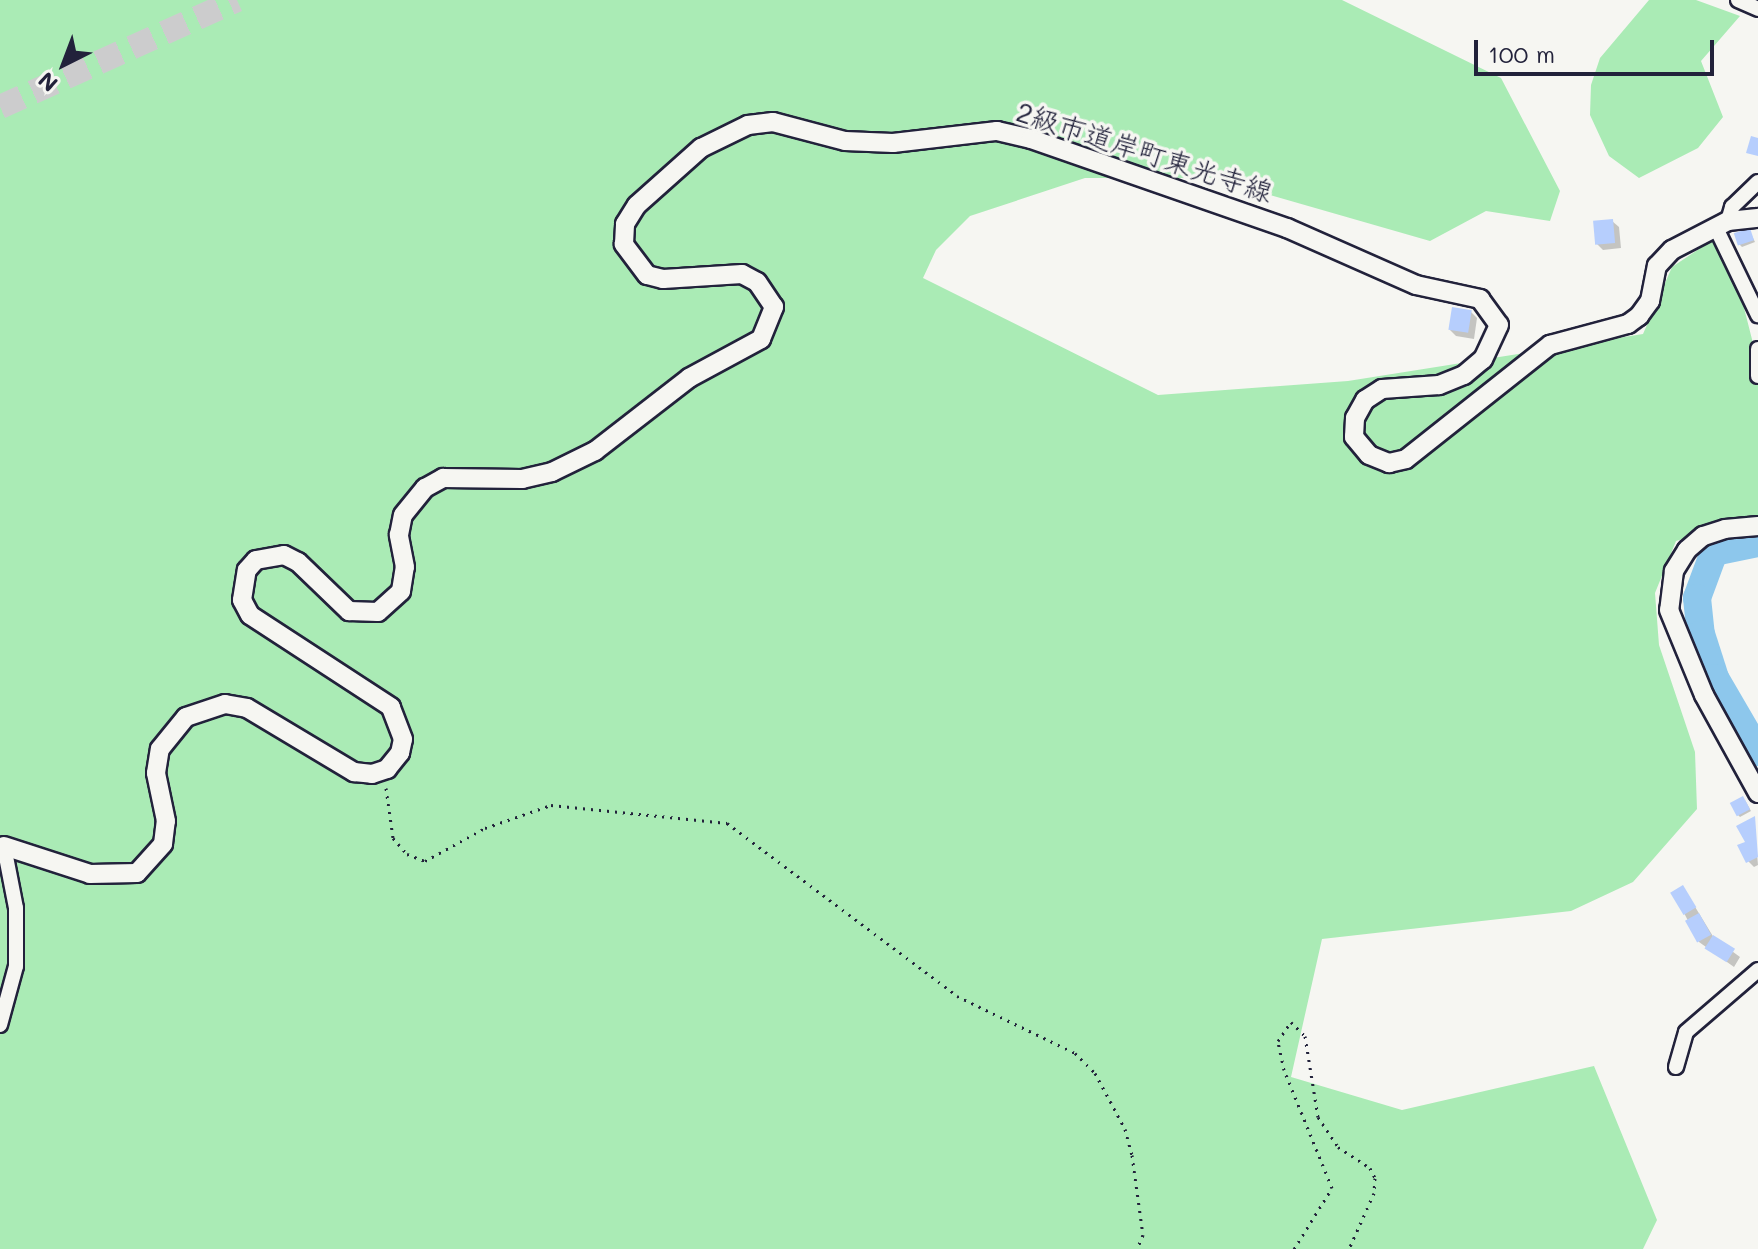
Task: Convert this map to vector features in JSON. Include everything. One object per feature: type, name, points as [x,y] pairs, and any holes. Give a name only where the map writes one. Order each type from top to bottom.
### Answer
[{"type":"street","points":[[1738,0],[1758,9]]},
{"type":"street","name":"2級市道岸町東光寺線","points":[[379,771],[400,753],[403,739],[391,707],[250,615],[242,600],[247,570],[256,560],[284,555],[298,562],[349,611],[378,612],[401,591],[405,567],[399,535],[403,515],[425,488],[443,478],[522,479],[552,472],[595,451],[689,378],[761,339],[774,307],[757,282],[742,274],[663,279],[647,275],[624,244],[625,224],[637,205],[701,148],[748,125],[773,122],[857,141],[997,131],[1031,139],[1287,228],[1416,285],[1480,299],[1499,325],[1495,344],[1464,375],[1439,385],[1382,389],[1365,400],[1355,418],[1354,437],[1369,455],[1389,463],[1406,459],[1550,345],[1628,324],[1650,301],[1657,266],[1672,250],[1722,225]]},
{"type":"street","points":[[1722,225],[1732,207],[1758,182]]},
{"type":"street","points":[[1722,225],[1758,218]]},
{"type":"street","points":[[1722,225],[1758,315]]},
{"type":"street","points":[[1758,349],[1758,376]]},
{"type":"street","points":[[1758,526],[1703,536],[1687,550],[1674,571],[1669,610],[1704,695],[1758,793]]},
{"type":"street","points":[[0,1025],[16,966],[16,908],[4,846],[90,874],[137,873],[163,844],[166,821],[156,773],[160,749],[186,717],[225,704],[247,708],[354,772],[379,771]]},
{"type":"street","points":[[1676,1067],[1686,1032],[1758,970]]},
{"type":"path","points":[[379,771],[393,838],[407,854],[425,861],[485,828],[551,805],[727,823],[957,996],[1075,1053],[1095,1073],[1125,1129],[1132,1155],[1143,1235],[1137,1249]]},
{"type":"path","points":[[1294,1249],[1332,1188],[1284,1070],[1278,1041],[1291,1022],[1305,1036],[1318,1117],[1338,1147],[1370,1168],[1375,1178],[1374,1193],[1349,1249]]},
{"type":"green space","points":[[0,0],[1342,0],[1501,78],[1560,191],[1550,221],[1486,211],[1430,241],[1211,178],[1085,178],[970,216],[936,250],[923,278],[1158,395],[1348,381],[1643,334],[1672,267],[1714,239],[1741,296],[1758,363],[1758,516],[1676,541],[1655,593],[1659,645],[1695,752],[1697,809],[1633,882],[1571,911],[1322,939],[1291,1077],[1402,1110],[1594,1066],[1657,1220],[1643,1249],[0,1249]]},
{"type":"green space","points":[[1649,0],[1696,0],[1740,16],[1701,61],[1723,117],[1698,148],[1639,178],[1609,156],[1590,115],[1591,85],[1600,58]]},
{"type":"building","points":[[1751,136],[1758,138],[1758,156],[1746,153]]},
{"type":"building","points":[[1613,219],[1615,243],[1595,245],[1593,221]]},
{"type":"building","points":[[1750,228],[1754,240],[1738,246],[1734,233]]},
{"type":"building","points":[[1452,307],[1472,310],[1468,333],[1448,330]]},
{"type":"building","points":[[1743,796],[1750,809],[1737,816],[1730,803]]},
{"type":"building","points":[[1755,816],[1758,857],[1746,863],[1737,845],[1745,842],[1736,826]]},
{"type":"building","points":[[1683,885],[1696,907],[1684,915],[1670,893]]},
{"type":"building","points":[[1699,913],[1711,935],[1697,943],[1685,921]]},
{"type":"building","points":[[1713,935],[1735,949],[1727,962],[1705,949]]},
{"type":"waterway","points":[[1758,543],[1714,552],[1697,598],[1701,634],[1715,678],[1758,752]]},
{"type":"tunnel","points":[[0,107],[237,0]]}]
